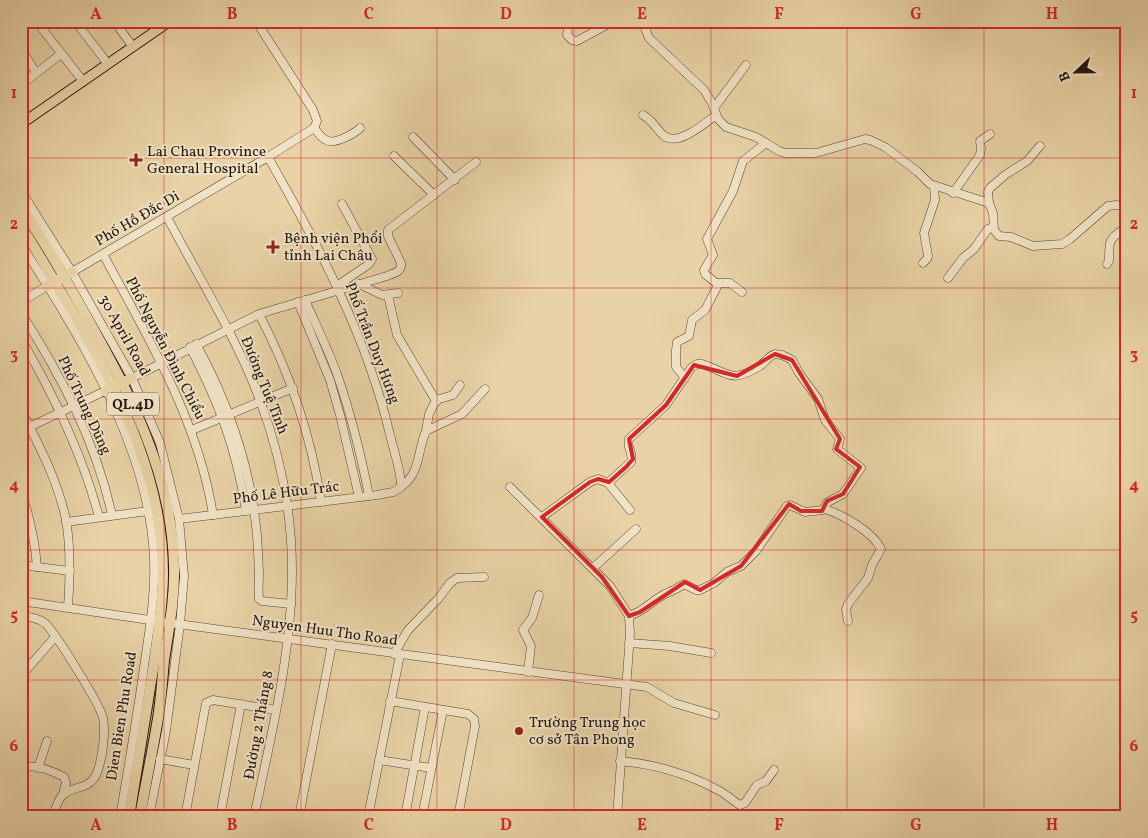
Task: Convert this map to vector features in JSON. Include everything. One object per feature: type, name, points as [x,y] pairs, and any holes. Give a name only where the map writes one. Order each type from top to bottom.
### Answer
[{"type":"highway","name":"30 April Road","points":[[21,208],[41,238],[60,279],[149,440],[160,474],[168,510],[174,565],[174,596],[165,622]]},
{"type":"highway","name":"30 April Road","points":[[21,226],[60,279]]},
{"type":"highway","name":"30 April Road","points":[[118,384],[141,451],[152,510],[161,539],[165,622]]},
{"type":"highway","name":"Dien Bien Phu Road","points":[[129,817],[165,622]]},
{"type":"highway","name":"QL.4D","points":[[140,817],[158,724],[164,662],[165,622]]},
{"type":"main road","points":[[21,124],[170,21]]},
{"type":"street","points":[[36,21],[83,81]]},
{"type":"street","points":[[75,21],[108,64]]},
{"type":"street","points":[[114,21],[133,47]]},
{"type":"street","points":[[256,21],[313,110],[317,121],[315,126],[325,140],[332,142],[352,135],[360,128]]},
{"type":"street","points":[[568,21],[567,35],[572,40],[577,41],[614,21]]},
{"type":"street","points":[[642,21],[649,38],[699,85],[726,127],[756,137],[785,153],[812,154],[865,139],[870,140],[885,147],[934,186],[989,203]]},
{"type":"street","points":[[21,48],[36,73]]},
{"type":"street","points":[[21,85],[61,54]]},
{"type":"street","points":[[643,115],[651,120],[663,135],[673,138],[692,133],[715,111],[746,65]]},
{"type":"street","name":"Phố Hồ Đắc Di","points":[[21,302],[268,157],[315,126]]},
{"type":"street","points":[[953,193],[980,155],[980,142],[990,134]]},
{"type":"street","points":[[413,137],[455,180]]},
{"type":"street","points":[[742,292],[730,283],[719,283],[712,280],[704,273],[713,255],[707,241],[730,197],[743,161],[766,143]]},
{"type":"street","points":[[1040,146],[1027,161],[1005,175],[988,192],[993,214],[993,226],[995,233],[999,236],[1011,237],[1033,246],[1062,244],[1108,206],[1127,207]]},
{"type":"street","points":[[394,156],[434,195]]},
{"type":"street","name":"Phố Trần Duy Hưng","points":[[268,157],[338,288],[367,357],[380,394],[398,470],[399,489]]},
{"type":"street","points":[[21,431],[259,314],[301,302],[338,288],[387,276],[401,268],[401,263],[387,232],[476,162]]},
{"type":"street","points":[[923,263],[928,256],[924,233],[935,200],[934,186]]},
{"type":"street","name":"30 April Road","points":[[21,191],[60,279],[118,384],[160,443],[179,519],[184,576],[165,622]]},
{"type":"street","points":[[338,288],[369,264],[372,259],[342,204]]},
{"type":"street","name":"Đường Tuệ Tĩnh","points":[[167,217],[228,329],[244,363],[261,402],[276,450],[287,506],[292,554],[291,604],[287,638]]},
{"type":"street","points":[[948,278],[962,258],[974,249],[988,229],[993,226]]},
{"type":"street","points":[[1107,264],[1109,261],[1109,246],[1113,236],[1127,227]]},
{"type":"street","name":"30 April Road","points":[[22,245],[24,254],[60,279]]},
{"type":"street","name":"Phố Nguyễn Đình Chiểu","points":[[103,254],[161,363],[192,430],[204,470],[213,515]]},
{"type":"street","points":[[685,378],[676,364],[676,344],[688,336],[692,320],[705,310],[719,283]]},
{"type":"street","points":[[359,284],[377,294],[388,295],[398,293]]},
{"type":"street","points":[[388,295],[397,335],[436,401]]},
{"type":"street","points":[[301,302],[330,354],[344,396],[369,496]]},
{"type":"street","points":[[301,302],[336,399],[359,497]]},
{"type":"street","name":"Phố Trung Dũng","points":[[21,313],[73,406],[94,452],[112,514]]},
{"type":"street","points":[[259,314],[293,388],[313,454],[321,502]]},
{"type":"street","name":"Phố Trung Dũng","points":[[21,339],[61,412],[87,475],[98,516]]},
{"type":"street","points":[[193,346],[226,416],[258,545],[259,598],[262,601],[291,604]]},
{"type":"street","points":[[608,483],[631,462],[629,439],[666,406],[690,369],[697,364],[705,365],[732,376],[737,376],[761,365],[773,354],[782,355],[792,360],[818,399],[827,423],[840,439],[837,449],[861,468],[843,494],[828,502],[820,512],[805,512],[788,505],[756,551],[741,566],[727,572],[714,583],[700,590],[684,584],[661,597],[644,610],[628,616]]},
{"type":"street","points":[[399,489],[409,480],[417,467],[429,414],[436,401],[453,395],[460,385]]},
{"type":"street","points":[[192,430],[293,388]]},
{"type":"street","points":[[426,430],[462,414],[485,388]]},
{"type":"street","points":[[336,399],[344,396]]},
{"type":"street","points":[[21,410],[54,480],[66,522],[70,570],[68,607]]},
{"type":"street","points":[[542,518],[590,482],[598,479],[608,483],[630,510]]},
{"type":"street","points":[[510,487],[593,568],[617,596],[628,616],[630,627],[617,817]]},
{"type":"street","name":"Phố Lê Hữu Trác","points":[[179,519],[369,496],[399,489]]},
{"type":"street","points":[[21,492],[31,524],[37,567]]},
{"type":"street","points":[[824,509],[860,528],[877,542],[882,549],[872,565],[868,578],[848,604],[846,610],[848,621]]},
{"type":"street","points":[[66,522],[112,514],[152,510]]},
{"type":"street","points":[[593,568],[636,529]]},
{"type":"street","points":[[21,565],[70,570]]},
{"type":"street","points":[[368,817],[397,654],[408,630],[438,599],[453,580],[484,577]]},
{"type":"street","points":[[528,672],[531,646],[523,630],[532,618],[539,596]]},
{"type":"street","name":"Nguyen Huu Tho Road","points":[[21,601],[650,688],[674,703],[715,715]]},
{"type":"street","points":[[21,616],[42,621],[55,636],[99,707],[104,724],[101,756],[96,776],[86,785],[63,794]]},
{"type":"street","name":"QL.4D","points":[[149,817],[160,759],[165,622]]},
{"type":"street","name":"Dien Bien Phu Road","points":[[120,817],[136,722],[165,622]]},
{"type":"street","points":[[21,676],[55,636]]},
{"type":"street","name":"Đường 2 Tháng 8","points":[[254,817],[276,710],[287,638]]},
{"type":"street","points":[[629,643],[670,646],[710,654]]},
{"type":"street","points":[[299,817],[332,644]]},
{"type":"street","points":[[185,817],[206,703],[213,700],[276,710]]},
{"type":"street","points":[[390,701],[468,714],[474,719],[475,726],[458,817]]},
{"type":"street","points":[[220,817],[241,704]]},
{"type":"street","points":[[404,817],[425,707]]},
{"type":"street","points":[[422,817],[443,710]]},
{"type":"street","points":[[38,768],[47,741]]},
{"type":"street","points":[[160,759],[194,765]]},
{"type":"street","points":[[379,760],[431,768]]},
{"type":"street","points":[[620,761],[646,764],[682,775],[720,791],[740,806],[745,803],[757,784],[766,781],[774,770]]},
{"type":"street","points":[[21,801],[24,791],[21,783],[26,767],[38,768],[64,777],[66,783],[63,794],[53,817]]},
{"type":"highlighted area","points":[[775,354],[792,360],[840,439],[836,449],[860,467],[843,494],[827,501],[822,511],[801,511],[789,504],[741,566],[700,590],[685,582],[640,612],[629,616],[602,577],[542,517],[590,482],[598,479],[609,482],[626,467],[633,459],[629,439],[666,405],[694,365],[737,376]]},
{"type":"place","name":"Lai Chau Province General Hospital","points":[[136,160]]},
{"type":"place","name":"Bệnh viện Phổi tỉnh Lai Châu","points":[[273,247]]},
{"type":"place","name":"Trường Trung học cơ sở Tân Phong","points":[[519,731]]}]
